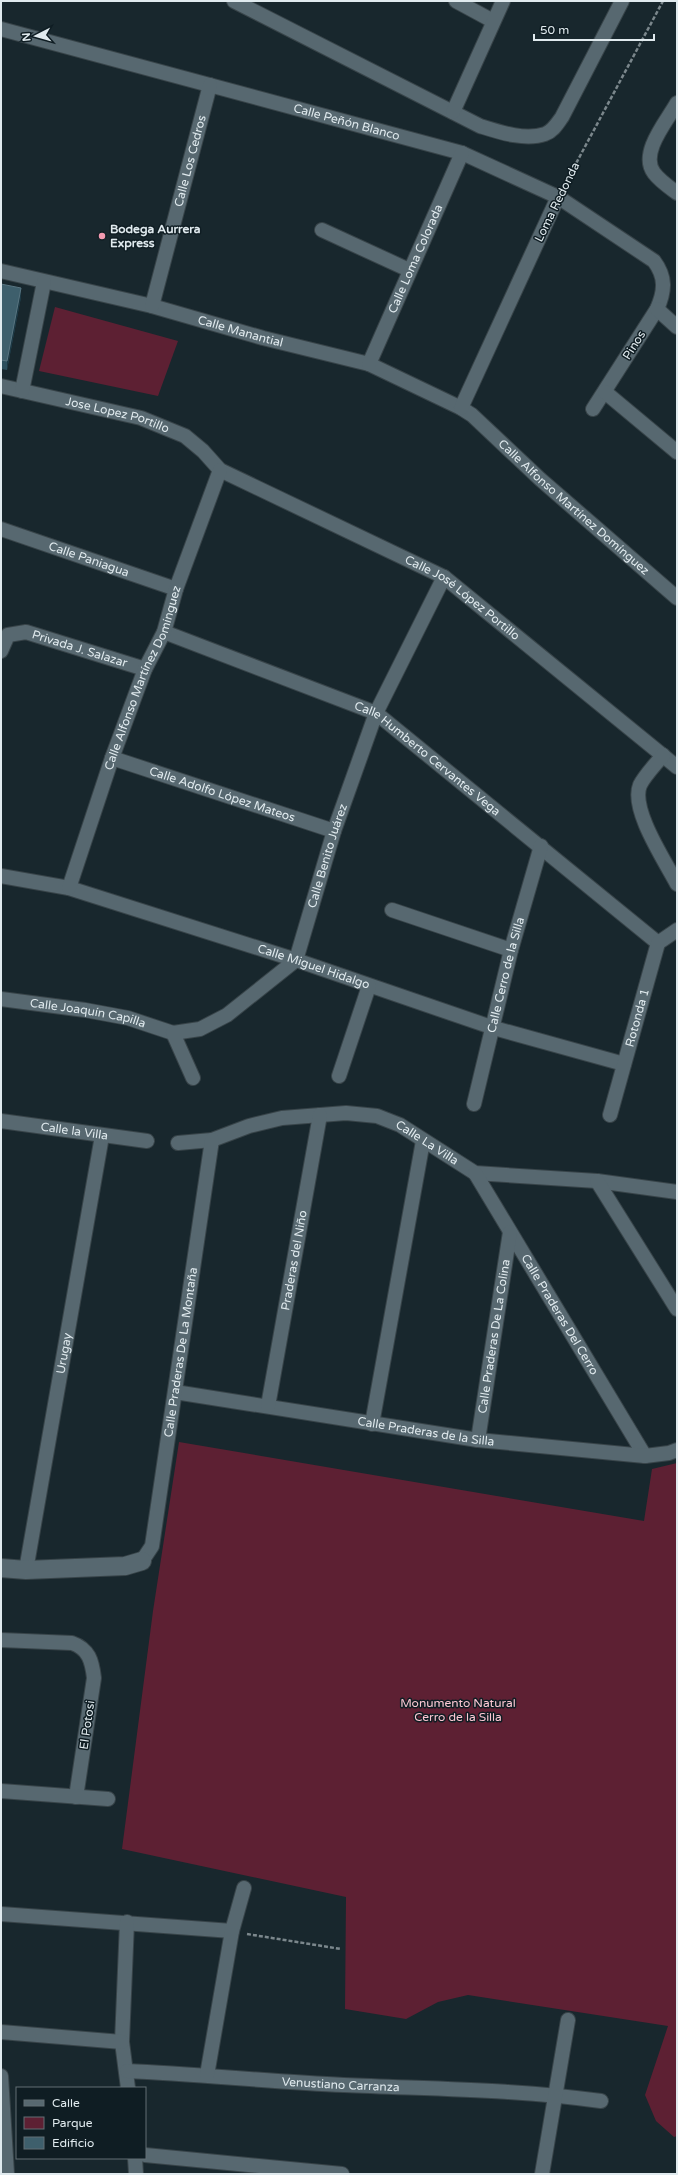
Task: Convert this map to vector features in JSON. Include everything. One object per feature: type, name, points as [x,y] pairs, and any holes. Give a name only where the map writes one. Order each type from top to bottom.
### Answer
[{"type":"street","points":[[234,1],[480,126],[495,131],[536,136],[546,134],[554,128],[562,117],[622,1]]},
{"type":"street","points":[[456,1],[493,21]]},
{"type":"street","points":[[453,112],[503,1]]},
{"type":"street","name":"Calle Peñón Blanco","points":[[1,30],[462,153],[558,198],[654,260],[663,277]]},
{"type":"street","name":"Calle Los Cedros","points":[[152,306],[210,85]]},
{"type":"street","points":[[677,103],[650,153],[650,164],[653,172],[677,193]]},
{"type":"street","name":"Calle Loma Colorada","points":[[369,364],[409,270],[462,153]]},
{"type":"street","name":"Loma Redonda","points":[[466,412],[558,198]]},
{"type":"street","points":[[322,230],[409,270]]},
{"type":"street","name":"Calle Manantial","points":[[1,271],[152,306],[263,338],[369,364],[466,412]]},
{"type":"street","name":"Pinos","points":[[592,409],[605,392],[657,309],[664,293],[663,277]]},
{"type":"street","points":[[22,391],[44,282]]},
{"type":"street","points":[[657,309],[677,327]]},
{"type":"street","name":"Jose Lopez Portillo","points":[[1,386],[141,418],[185,436],[203,451],[220,470]]},
{"type":"street","points":[[605,392],[677,452]]},
{"type":"street","name":"Calle Alfonso Martínez Domínguez","points":[[466,412],[540,479],[677,598]]},
{"type":"street","name":"Calle Alfonso Martínez Domínguez","points":[[69,888],[112,758],[145,669],[164,632],[176,589],[220,470]]},
{"type":"street","name":"Calle José López Portillo","points":[[220,470],[444,577],[677,767]]},
{"type":"street","name":"Calle Paniagua","points":[[1,529],[176,589]]},
{"type":"street","name":"Calle Benito Juárez","points":[[296,960],[334,831],[376,713],[444,577]]},
{"type":"street","name":"Privada J. Salazar","points":[[1,651],[8,635],[26,632],[145,669]]},
{"type":"street","name":"Calle Humberto Cervantes Vega","points":[[164,632],[376,713],[541,846],[658,943]]},
{"type":"street","points":[[663,755],[640,784],[637,799],[640,813],[677,884]]},
{"type":"street","name":"Calle Adolfo López Mateos","points":[[112,758],[334,831]]},
{"type":"street","name":"Calle Cerro de la Silla","points":[[474,1104],[494,1028],[511,950],[541,846]]},
{"type":"street","name":"Calle Miguel Hidalgo","points":[[1,876],[69,888],[296,960],[494,1028],[624,1064]]},
{"type":"street","points":[[392,910],[511,950]]},
{"type":"street","points":[[658,943],[677,930]]},
{"type":"street","name":"Rotonda 1","points":[[610,1115],[658,943]]},
{"type":"street","points":[[193,1078],[173,1033],[200,1029],[227,1015],[296,960]]},
{"type":"street","points":[[339,1076],[369,986]]},
{"type":"street","name":"Calle Joaquín Capilla","points":[[1,999],[85,1010],[128,1018],[173,1033]]},
{"type":"street","name":"Calle La Villa","points":[[178,1142],[212,1140],[256,1124],[282,1118],[346,1113],[377,1116],[400,1125],[475,1173],[597,1181],[677,1192]]},
{"type":"street","name":"Praderas del Niño","points":[[268,1406],[320,1115]]},
{"type":"street","name":"Calle la Villa","points":[[1,1121],[147,1141]]},
{"type":"street","name":"Urugay","points":[[26,1570],[102,1136]]},
{"type":"street","name":"Calle Praderas De La Montaña","points":[[142,1561],[152,1546],[212,1140]]},
{"type":"street","points":[[372,1424],[424,1141]]},
{"type":"street","name":"Calle Praderas Del Cerro","points":[[475,1173],[645,1456]]},
{"type":"street","points":[[597,1181],[677,1309]]},
{"type":"street","name":"Calle Praderas De La Colina","points":[[478,1440],[510,1232]]},
{"type":"street","name":"Calle Praderas de la Silla","points":[[175,1392],[478,1440],[645,1456],[669,1453],[677,1450]]},
{"type":"street","points":[[1,1568],[26,1570],[125,1566],[142,1561]]},
{"type":"street","name":"El Potosi","points":[[1,1640],[72,1643],[80,1646],[88,1654],[92,1665],[94,1678],[76,1796]]},
{"type":"street","points":[[1,1791],[108,1799]]},
{"type":"street","points":[[207,2075],[232,1931],[244,1888]]},
{"type":"street","points":[[1,1914],[127,1922],[232,1931]]},
{"type":"street","points":[[127,1922],[122,2042],[128,2087]]},
{"type":"street","points":[[542,2174],[568,2020]]},
{"type":"street","points":[[1,2032],[122,2042]]},
{"type":"street","name":"Venustiano Carranza","points":[[127,2071],[207,2075],[342,2085],[555,2094],[601,2101]]},
{"type":"street","points":[[1,2076],[2,2119],[7,2174]]},
{"type":"street","points":[[146,2155],[342,2174]]},
{"type":"street","points":[[135,2159],[136,2174]]},
{"type":"path","name":"Loma Redonda","points":[[558,198],[663,1]]},
{"type":"path","points":[[232,1931],[341,1949]]},
{"type":"green space","points":[[55,307],[178,341],[158,396],[39,371]]},
{"type":"green space","name":"Monumento Natural Cerro de la Silla","points":[[179,1442],[644,1521],[652,1469],[677,1463],[677,2136],[674,2137],[656,2121],[645,2095],[668,2026],[468,1995],[438,2002],[406,2019],[345,2009],[346,1897],[122,1849],[153,1611]]},
{"type":"building","points":[[1,284],[21,288],[7,361],[1,360]]},
{"type":"place","name":"Bodega Aurrera Express","points":[[102,236]]}]
